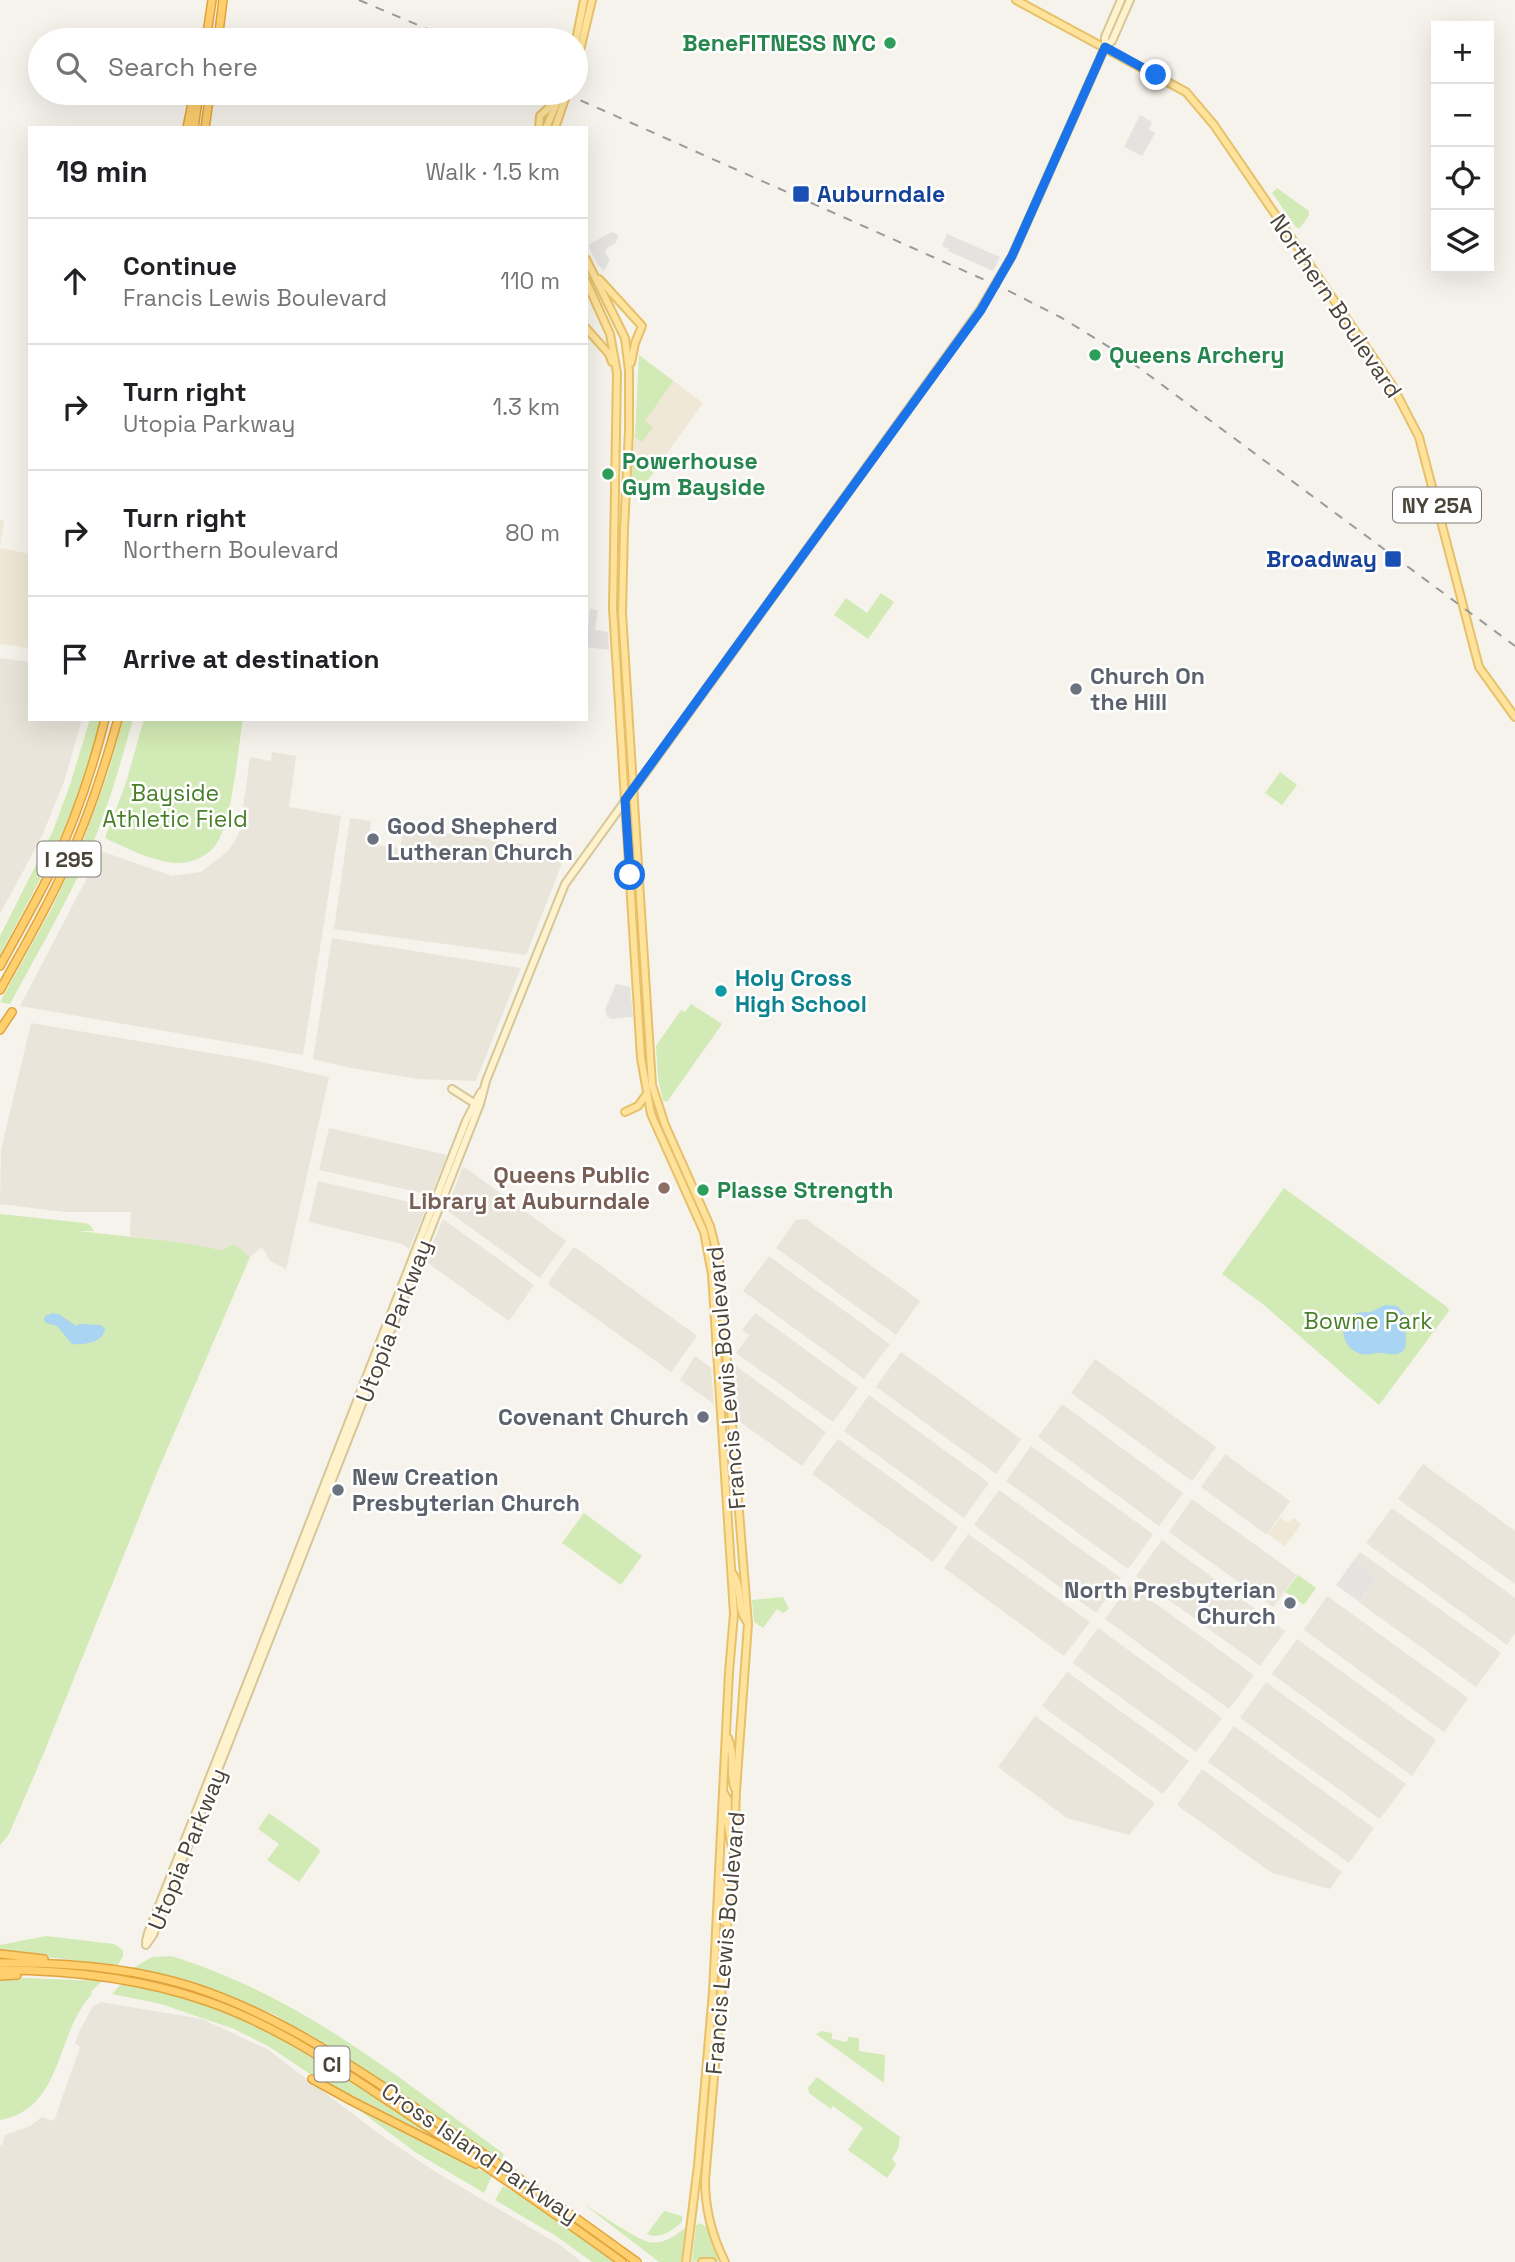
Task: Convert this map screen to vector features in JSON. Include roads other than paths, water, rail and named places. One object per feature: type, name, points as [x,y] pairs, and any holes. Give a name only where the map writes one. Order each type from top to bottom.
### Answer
[{"type":"highway","points":[[207,28],[212,0]]},
{"type":"highway","points":[[219,28],[223,0]]},
{"type":"highway","points":[[188,126],[194,105]]},
{"type":"highway","points":[[194,126],[196,105]]},
{"type":"highway","points":[[208,126],[211,105]]},
{"type":"highway","name":"I 295","points":[[0,966],[51,872],[88,778],[104,721]]},
{"type":"highway","name":"I 295","points":[[0,990],[76,844],[100,782],[117,721]]},
{"type":"highway","points":[[0,1030],[12,1012]]},
{"type":"highway","points":[[0,1954],[110,1968]]},
{"type":"highway","name":"Cross Island Parkway","points":[[0,1962],[110,1968],[151,1975],[237,2003],[281,2024],[399,2097],[637,2262]]},
{"type":"highway","name":"Cross Island Parkway","points":[[0,1970],[70,1972],[117,1978],[172,1990],[261,2023],[343,2071],[622,2262]]},
{"type":"highway","points":[[0,1976],[70,1972]]},
{"type":"highway","points":[[313,2079],[508,2182]]},
{"type":"highway","points":[[582,2222],[643,2262]]},
{"type":"main road","points":[[578,28],[584,0]]},
{"type":"main road","points":[[586,28],[593,0]]},
{"type":"main road","name":"Northern Boulevard","points":[[1016,0],[1186,92],[1214,125],[1392,385],[1419,437],[1479,667],[1515,717]]},
{"type":"main road","name":"Utopia Parkway","points":[[484,1087],[474,1102],[148,1933],[146,1945],[153,1935],[249,1693],[565,884],[981,310],[1012,256],[1105,47],[1105,37],[1121,0]]},
{"type":"main road","name":"Utopia Parkway","points":[[1105,47],[1112,41],[1130,0]]},
{"type":"main road","points":[[538,126],[540,116],[551,105]]},
{"type":"main road","points":[[547,126],[556,105]]},
{"type":"main road","points":[[556,126],[563,105]]},
{"type":"main road","name":"Francis Lewis Boulevard","points":[[588,263],[625,338],[629,371],[622,608],[652,1085],[665,1125],[710,1226],[719,1261],[748,1624],[733,1854],[705,2180],[710,2222],[725,2262]]},
{"type":"main road","points":[[593,272],[642,326],[629,371]]},
{"type":"main road","name":"Francis Lewis Boulevard","points":[[588,285],[610,334],[617,373],[612,600],[640,1046],[651,1114],[706,1241],[712,1273],[734,1614],[708,2051],[686,2262]]},
{"type":"main road","points":[[588,330],[609,354],[617,373]]},
{"type":"main road","points":[[452,1088],[474,1102]]},
{"type":"main road","points":[[625,1112],[638,1106],[646,1095]]},
{"type":"main road","points":[[731,1571],[736,1579],[741,1613],[748,1624]]},
{"type":"main road","points":[[727,1736],[731,1743],[733,1783],[736,1791]]},
{"type":"main road","points":[[723,1792],[728,1800],[727,1822],[733,1854]]},
{"type":"main road","points":[[719,1880],[723,1887],[722,1906],[726,1937]]},
{"type":"main road","points":[[702,2262],[712,2262]]},
{"type":"water","points":[[1386,1305],[1397,1306],[1405,1314],[1404,1350],[1399,1354],[1364,1354],[1355,1351],[1344,1336],[1343,1330],[1348,1319],[1355,1314]]},
{"type":"water","points":[[53,1313],[76,1326],[101,1325],[105,1329],[97,1340],[72,1344],[57,1326],[44,1320],[45,1316]]},
{"type":"railway","points":[[359,0],[425,28]]},
{"type":"railway","points":[[588,104],[1005,289],[1062,318],[1119,353],[1515,646]]},
{"type":"place","name":"BeneFITNESS NYC","points":[[890,43]]},
{"type":"place","name":"Auburndale","points":[[801,194]]},
{"type":"place","name":"Queens Archery","points":[[1095,355]]},
{"type":"place","name":"Powerhouse Gym Bayside","points":[[608,474]]},
{"type":"place","name":"Broadway","points":[[1393,559]]},
{"type":"place","name":"Church On the Hill","points":[[1076,689]]},
{"type":"place","name":"Good Shepherd Lutheran Church","points":[[373,839]]},
{"type":"place","name":"Holy Cross High School","points":[[721,991]]},
{"type":"place","name":"Queens Public Library at Auburndale","points":[[664,1188]]},
{"type":"place","name":"Plasse Strength","points":[[703,1190]]},
{"type":"place","name":"Covenant Church","points":[[703,1417]]},
{"type":"place","name":"New Creation Presbyterian Church","points":[[338,1490]]},
{"type":"place","name":"North Presbyterian Church","points":[[1290,1603]]},
{"type":"park label","name":"Bayside Athletic Field","points":[[175,806]]},
{"type":"park label","name":"Bowne Park","points":[[1368,1321]]}]
